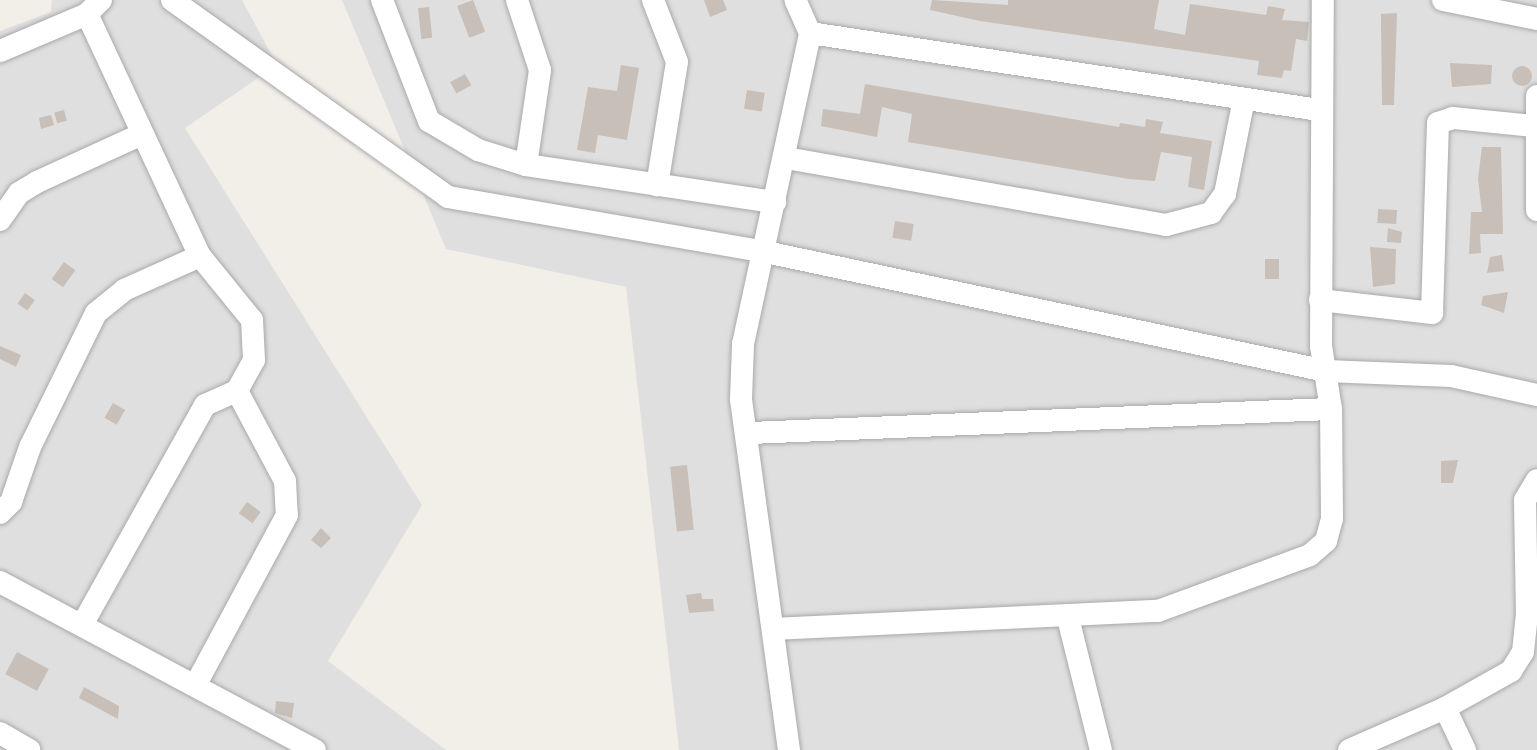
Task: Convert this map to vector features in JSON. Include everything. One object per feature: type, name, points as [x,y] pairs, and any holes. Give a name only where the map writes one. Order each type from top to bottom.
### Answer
[{"type":"street","points":[[172,0],[448,197],[761,251],[1326,371],[1451,376],[1537,395]]},
{"type":"street","points":[[382,0],[429,121],[478,150],[526,165],[775,202]]},
{"type":"street","points":[[517,0],[540,70],[526,165]]},
{"type":"street","points":[[653,0],[677,62],[657,185]]},
{"type":"street","points":[[789,750],[750,433],[741,399],[743,344],[761,251],[786,158],[810,33],[795,0]]},
{"type":"street","points":[[773,629],[1068,618],[1182,607],[1310,555],[1326,541],[1332,519],[1331,409],[1320,300],[1319,110],[1323,0]]},
{"type":"street","points":[[1443,0],[1537,19]]},
{"type":"street","points":[[0,51],[94,7],[142,134],[200,256],[252,320],[254,360],[237,391],[205,405],[82,625]]},
{"type":"street","points":[[810,33],[1319,110]]},
{"type":"street","points":[[1537,96],[1533,126],[1537,210]]},
{"type":"street","points":[[786,158],[1179,223],[1211,213],[1225,194],[1244,99]]},
{"type":"street","points":[[1320,300],[1432,313],[1438,123],[1453,118],[1533,126]]},
{"type":"street","points":[[0,220],[19,193],[37,182],[142,134]]},
{"type":"street","points":[[0,513],[11,502],[30,447],[96,313],[108,299],[200,256]]},
{"type":"street","points":[[196,684],[287,515],[285,481],[237,391]]},
{"type":"street","points":[[750,433],[1331,409]]},
{"type":"street","points":[[1349,750],[1445,708],[1511,671],[1523,652],[1525,500],[1537,480]]},
{"type":"street","points":[[0,582],[315,750]]},
{"type":"street","points":[[1068,618],[1101,750]]},
{"type":"street","points":[[1445,708],[1465,750]]},
{"type":"street","points":[[0,733],[30,750]]},
{"type":"shaded area","points":[[52,0],[242,0],[277,65],[185,128],[422,505],[328,661],[446,750],[0,750],[0,31],[51,12]]},
{"type":"shaded area","points":[[342,0],[1537,0],[1537,750],[679,750],[626,287],[446,249]]},
{"type":"building","points":[[473,0],[485,32],[469,38],[457,6]]},
{"type":"building","points":[[704,0],[723,0],[727,10],[710,17]]},
{"type":"building","points":[[932,0],[1008,5],[1008,0],[1159,0],[1154,29],[1185,35],[1190,4],[1266,15],[1268,6],[1285,9],[1282,20],[1309,22],[1307,41],[1296,39],[1291,71],[1284,70],[1282,78],[1257,75],[1259,61],[980,21],[930,10]]},
{"type":"building","points":[[429,7],[432,38],[421,39],[418,8]]},
{"type":"building","points":[[1397,13],[1394,105],[1382,105],[1381,14]]},
{"type":"building","points":[[1450,63],[1492,65],[1491,84],[1452,87]]},
{"type":"building","points":[[621,65],[639,68],[627,140],[598,135],[595,153],[577,150],[588,87],[617,91]]},
{"type":"building","points":[[1518,66],[1526,66],[1532,76],[1526,86],[1518,86],[1512,80],[1512,72]]},
{"type":"building","points":[[465,74],[471,85],[456,94],[450,82]]},
{"type":"building","points":[[865,84],[1119,127],[1120,123],[1145,127],[1146,119],[1163,122],[1160,133],[1212,141],[1204,190],[1188,187],[1192,157],[1161,152],[1155,181],[1129,179],[908,142],[912,114],[882,107],[877,137],[821,126],[823,109],[860,114]]},
{"type":"building","points":[[747,90],[765,93],[762,112],[744,109]]},
{"type":"building","points":[[64,110],[67,121],[57,123],[54,113]]},
{"type":"building","points":[[51,115],[54,125],[41,129],[39,118]]},
{"type":"building","points":[[1482,147],[1501,147],[1503,234],[1480,234],[1481,253],[1469,254],[1471,212],[1482,212],[1478,179]]},
{"type":"building","points":[[1378,209],[1397,210],[1396,224],[1377,223]]},
{"type":"building","points":[[895,221],[914,224],[911,241],[892,238]]},
{"type":"building","points":[[1388,228],[1402,232],[1401,243],[1387,242]]},
{"type":"building","points":[[1370,247],[1396,249],[1395,284],[1373,287]]},
{"type":"building","points":[[1502,255],[1504,271],[1487,273],[1490,257]]},
{"type":"building","points":[[1265,259],[1279,259],[1279,279],[1265,279]]},
{"type":"building","points":[[64,262],[75,270],[63,287],[52,279]]},
{"type":"building","points":[[1508,292],[1504,313],[1481,305],[1483,296]]},
{"type":"building","points":[[25,293],[35,300],[27,311],[18,304]]},
{"type":"building","points":[[0,346],[21,355],[16,367],[0,359]]},
{"type":"building","points":[[113,403],[125,410],[117,425],[105,418]]},
{"type":"building","points":[[1458,460],[1453,483],[1441,483],[1441,461]]},
{"type":"building","points":[[687,465],[694,530],[677,531],[670,467]]},
{"type":"building","points":[[247,502],[261,512],[253,523],[239,513]]},
{"type":"building","points":[[321,528],[331,538],[321,548],[311,540]]},
{"type":"building","points":[[701,593],[702,599],[713,599],[714,611],[689,613],[686,595]]},
{"type":"building","points":[[17,652],[49,669],[37,691],[5,674]]},
{"type":"building","points":[[84,687],[119,706],[118,719],[79,698]]},
{"type":"building","points":[[276,701],[294,703],[292,718],[275,713]]}]
